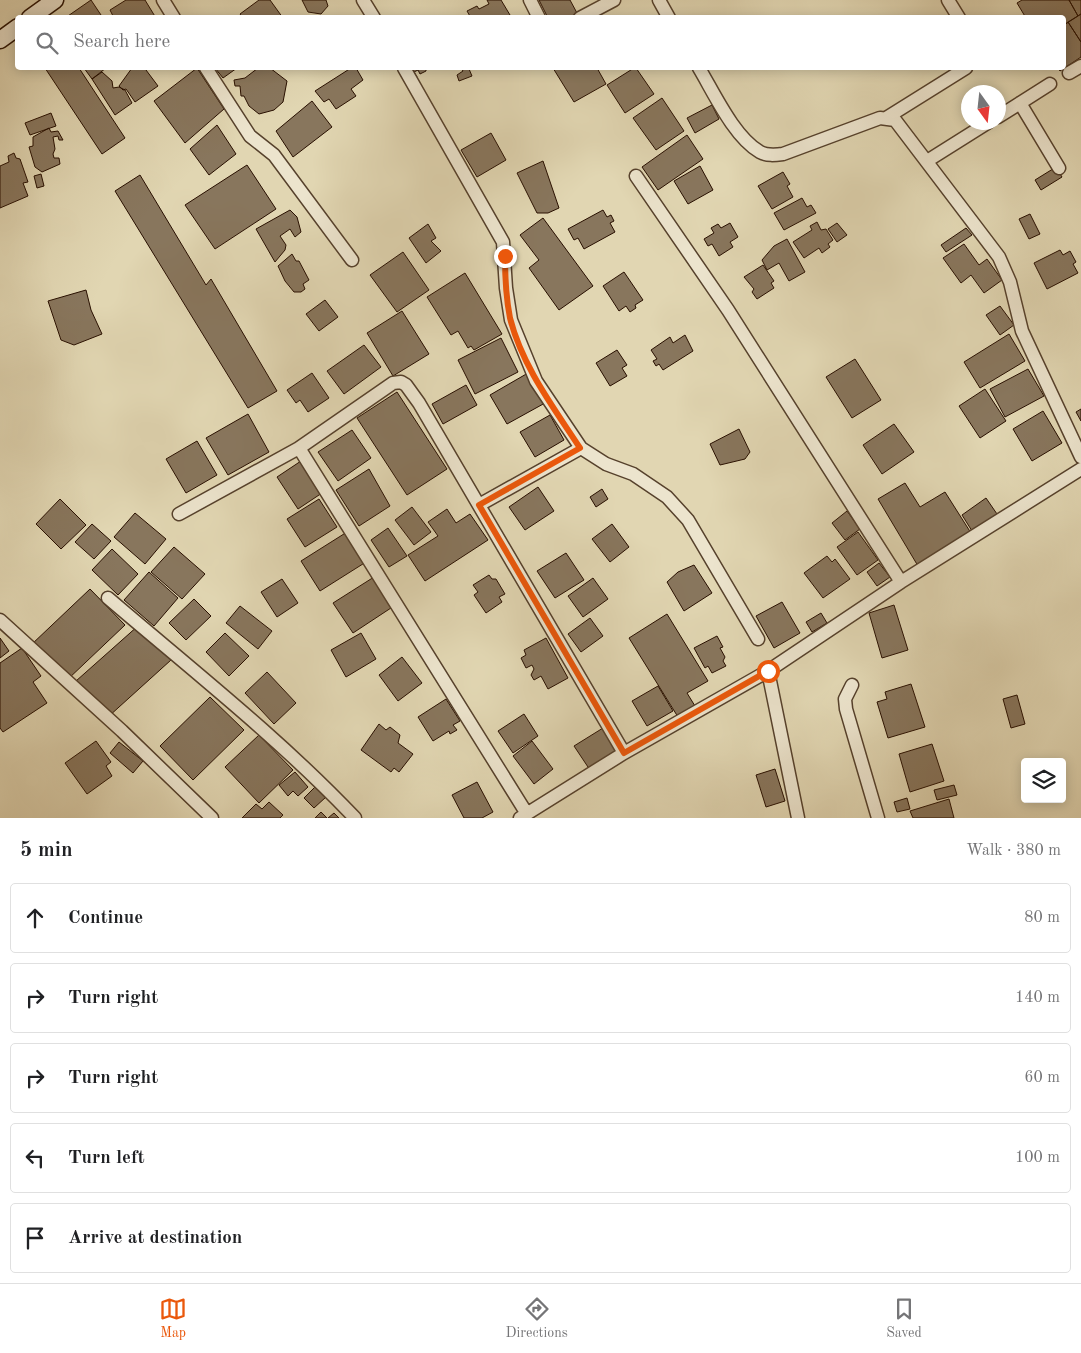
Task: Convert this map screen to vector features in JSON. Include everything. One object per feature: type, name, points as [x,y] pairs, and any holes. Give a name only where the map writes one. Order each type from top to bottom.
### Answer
[{"type":"main road","points":[[34,15],[54,0]]},
{"type":"main road","points":[[0,40],[15,29]]},
{"type":"street","points":[[163,0],[172,15]]},
{"type":"street","points":[[363,0],[372,15]]},
{"type":"street","points":[[530,0],[538,15]]},
{"type":"street","points":[[586,15],[614,0]]},
{"type":"street","points":[[658,0],[667,15]]},
{"type":"street","points":[[948,0],[957,15]]},
{"type":"street","points":[[1069,73],[1081,66]]},
{"type":"street","points":[[207,70],[250,136],[274,155],[352,260]]},
{"type":"street","points":[[405,70],[504,242],[506,288],[511,320],[536,381],[580,448],[606,464],[632,474],[672,502],[688,520],[758,639]]},
{"type":"street","points":[[700,70],[742,137],[761,153],[773,156],[783,154],[880,118],[890,118],[898,124],[999,257],[1010,282],[1022,331],[1081,457]]},
{"type":"street","points":[[886,118],[963,70]]},
{"type":"street","points":[[1006,111],[1050,84]]},
{"type":"street","points":[[1020,103],[1059,168]]},
{"type":"street","points":[[927,161],[976,130]]},
{"type":"street","points":[[636,176],[728,310],[901,582]]},
{"type":"street","points":[[179,514],[299,448],[393,383],[401,382],[419,403],[624,753]]},
{"type":"street","points":[[299,448],[523,816],[624,753],[768,671],[901,582],[1081,469]]},
{"type":"street","points":[[479,505],[580,448]]},
{"type":"street","points":[[108,598],[268,736],[326,788],[354,818]]},
{"type":"street","points":[[0,620],[129,738],[212,818]]},
{"type":"street","points":[[768,671],[798,818]]},
{"type":"street","points":[[852,684],[844,699],[878,818]]},
{"type":"building","points":[[91,0],[101,15],[69,15]]},
{"type":"building","points":[[126,0],[145,0],[154,15],[112,15],[110,10]]},
{"type":"building","points":[[259,0],[270,0],[281,15],[241,15]]},
{"type":"building","points":[[302,0],[326,0],[328,6],[321,14],[308,12]]},
{"type":"building","points":[[487,0],[501,0],[510,15],[469,15],[467,11],[477,6],[479,9],[489,4]]},
{"type":"building","points":[[539,0],[570,0],[577,13],[574,15],[546,15]]},
{"type":"building","points":[[1022,0],[1069,0],[1078,16],[1066,24],[1066,15],[1024,15],[1017,3]]},
{"type":"building","points":[[1069,0],[1081,0],[1081,14],[1078,16]]},
{"type":"building","points":[[1081,14],[1081,42],[1068,22]]},
{"type":"building","points":[[1068,22],[1081,42],[1081,57],[1066,67],[1066,24]]},
{"type":"building","points":[[46,70],[80,70],[125,138],[102,154]]},
{"type":"building","points":[[85,70],[103,70],[92,79]]},
{"type":"building","points":[[131,70],[146,70],[158,86],[135,102],[126,89],[123,90],[119,86]]},
{"type":"building","points":[[194,70],[198,70],[224,109],[185,143],[154,101]]},
{"type":"building","points":[[217,70],[234,70],[223,78]]},
{"type":"building","points":[[255,70],[273,70],[287,81],[283,102],[274,110],[259,114],[249,106],[244,96],[241,96],[240,86],[235,86],[234,80],[245,78]]},
{"type":"building","points":[[348,70],[357,70],[363,80],[351,89],[356,96],[336,109],[329,99],[324,102],[315,91]]},
{"type":"building","points":[[410,70],[418,70],[414,72],[417,77],[412,79]]},
{"type":"building","points":[[418,70],[426,70],[426,71],[420,74]]},
{"type":"building","points":[[469,70],[472,76],[459,81],[457,75]]},
{"type":"building","points":[[554,70],[598,70],[606,84],[574,102]]},
{"type":"building","points":[[631,70],[637,70],[654,94],[625,113],[607,85]]},
{"type":"building","points":[[102,72],[112,81],[113,88],[119,87],[125,90],[132,103],[115,115],[92,79]]},
{"type":"building","points":[[662,98],[684,131],[656,150],[633,118]]},
{"type":"building","points":[[312,101],[332,127],[293,157],[276,131]]},
{"type":"building","points":[[712,105],[719,119],[695,133],[687,118]]},
{"type":"building","points":[[51,113],[56,126],[30,135],[25,123]]},
{"type":"building","points":[[217,125],[236,154],[209,175],[190,149]]},
{"type":"building","points":[[49,128],[51,132],[58,131],[63,140],[59,140],[58,136],[53,137],[54,158],[59,158],[60,164],[42,172],[35,167],[29,147],[33,146],[33,137]]},
{"type":"building","points":[[491,133],[506,160],[477,177],[461,150]]},
{"type":"building","points":[[687,135],[703,159],[658,190],[642,167]]},
{"type":"building","points":[[14,153],[16,158],[20,159],[28,182],[23,183],[28,196],[0,208],[0,166],[9,162],[8,156]]},
{"type":"building","points":[[543,161],[559,208],[548,213],[537,213],[517,173]]},
{"type":"building","points":[[247,165],[276,209],[215,249],[185,205]]},
{"type":"building","points":[[700,166],[713,190],[688,204],[674,181]]},
{"type":"building","points":[[1056,167],[1062,177],[1041,190],[1035,180]]},
{"type":"building","points":[[783,172],[790,184],[787,186],[793,197],[772,209],[758,186]]},
{"type":"building","points":[[41,174],[44,186],[37,188],[34,176]]},
{"type":"building","points":[[140,175],[206,285],[211,279],[277,391],[248,408],[115,191]]},
{"type":"building","points":[[802,198],[807,207],[811,205],[816,213],[784,230],[774,213]]},
{"type":"building","points":[[290,210],[297,217],[301,232],[295,237],[290,229],[280,236],[286,245],[285,250],[275,262],[256,229]]},
{"type":"building","points":[[603,210],[607,217],[611,215],[614,221],[610,223],[615,232],[584,249],[578,238],[574,240],[568,229]]},
{"type":"building","points":[[1030,214],[1040,234],[1029,239],[1019,219]]},
{"type":"building","points":[[543,218],[593,286],[559,310],[529,268],[539,260],[520,235]]},
{"type":"building","points":[[817,222],[821,230],[826,229],[833,240],[828,244],[830,247],[822,253],[819,248],[804,258],[793,242],[812,230],[810,226]]},
{"type":"building","points":[[730,223],[738,237],[730,242],[733,247],[719,256],[712,244],[708,246],[704,239],[714,233],[711,228],[718,224],[721,228]]},
{"type":"building","points":[[837,223],[847,235],[837,242],[828,229]]},
{"type":"building","points":[[428,224],[436,238],[431,241],[441,251],[426,263],[409,238]]},
{"type":"building","points":[[966,228],[972,235],[946,252],[941,245]]},
{"type":"building","points":[[787,239],[805,272],[789,281],[779,263],[767,270],[762,260],[774,246]]},
{"type":"building","points":[[964,244],[979,265],[987,259],[1002,280],[984,293],[971,275],[961,283],[943,258]]},
{"type":"building","points":[[1060,250],[1063,255],[1070,251],[1076,262],[1073,264],[1078,273],[1047,289],[1034,263]]},
{"type":"building","points":[[403,252],[429,290],[397,312],[370,275]]},
{"type":"building","points":[[292,254],[296,261],[299,261],[309,280],[303,284],[305,289],[301,292],[294,292],[285,281],[278,266]]},
{"type":"building","points":[[763,265],[774,281],[771,283],[774,288],[757,299],[752,292],[754,289],[744,277]]},
{"type":"building","points":[[624,272],[643,300],[635,305],[636,308],[630,312],[626,306],[619,311],[603,286]]},
{"type":"building","points":[[465,273],[502,334],[474,350],[471,346],[468,348],[458,331],[451,335],[427,297]]},
{"type":"building","points":[[86,290],[91,310],[102,334],[74,345],[61,340],[48,301]]},
{"type":"building","points":[[325,300],[338,317],[319,331],[306,314]]},
{"type":"building","points":[[1000,306],[1014,325],[1000,335],[986,315]]},
{"type":"building","points":[[402,311],[429,354],[393,376],[367,333]]},
{"type":"building","points":[[1009,334],[1025,361],[980,388],[964,362]]},
{"type":"building","points":[[685,335],[693,351],[663,370],[659,364],[656,366],[653,361],[657,359],[651,350],[670,337],[673,343]]},
{"type":"building","points":[[501,338],[518,372],[475,394],[458,360]]},
{"type":"building","points":[[364,345],[381,367],[344,394],[327,371]]},
{"type":"building","points":[[617,350],[627,365],[622,368],[627,376],[610,386],[596,363]]},
{"type":"building","points":[[855,359],[881,400],[852,418],[826,377]]},
{"type":"building","points":[[1028,369],[1044,396],[1005,417],[990,389]]},
{"type":"building","points":[[312,373],[329,398],[308,412],[300,400],[296,403],[287,390]]},
{"type":"building","points":[[528,373],[545,403],[507,424],[490,395]]},
{"type":"building","points":[[466,385],[477,405],[443,424],[432,404]]},
{"type":"building","points":[[985,389],[1006,421],[980,438],[959,406]]},
{"type":"building","points":[[397,392],[447,469],[407,495],[357,418]]},
{"type":"building","points":[[1081,409],[1081,421],[1076,412]]},
{"type":"building","points":[[1043,411],[1062,443],[1032,461],[1013,429]]},
{"type":"building","points":[[248,414],[269,452],[228,475],[206,438]]},
{"type":"building","points":[[550,415],[564,440],[535,457],[520,432]]},
{"type":"building","points":[[894,424],[914,452],[882,474],[863,445]]},
{"type":"building","points":[[739,429],[750,452],[745,459],[720,465],[710,444]]},
{"type":"building","points":[[352,430],[371,458],[338,481],[318,452]]},
{"type":"building","points":[[197,441],[217,475],[186,493],[166,459]]},
{"type":"building","points":[[301,461],[322,493],[298,509],[277,477]]},
{"type":"building","points":[[369,469],[390,506],[359,526],[336,490]]},
{"type":"building","points":[[905,483],[920,507],[945,492],[971,533],[918,566],[878,499]]},
{"type":"building","points":[[538,487],[554,511],[525,530],[509,507]]},
{"type":"building","points":[[602,489],[608,499],[596,507],[590,497]]},
{"type":"building","points":[[986,498],[997,514],[972,531],[962,515]]},
{"type":"building","points":[[60,499],[86,525],[61,549],[36,524]]},
{"type":"building","points":[[319,499],[337,527],[305,547],[287,519]]},
{"type":"building","points":[[412,507],[431,532],[414,545],[395,520]]},
{"type":"building","points":[[447,509],[456,523],[470,514],[488,540],[425,581],[408,555],[438,536],[428,522]]},
{"type":"building","points":[[847,511],[860,529],[845,540],[832,523]]},
{"type":"building","points":[[135,513],[166,539],[145,564],[114,537]]},
{"type":"building","points":[[92,524],[111,541],[94,559],[75,542]]},
{"type":"building","points":[[612,524],[629,547],[610,562],[592,539]]},
{"type":"building","points":[[388,528],[407,556],[389,567],[371,540]]},
{"type":"building","points":[[347,532],[366,562],[320,591],[301,561]]},
{"type":"building","points":[[858,532],[878,560],[857,575],[837,547]]},
{"type":"building","points":[[174,547],[205,574],[182,599],[151,572]]},
{"type":"building","points":[[112,549],[138,574],[118,595],[92,570]]},
{"type":"building","points":[[566,553],[584,580],[555,598],[537,571]]},
{"type":"building","points":[[827,556],[832,562],[835,559],[850,579],[823,598],[804,573]]},
{"type":"building","points":[[879,563],[890,577],[877,586],[867,572]]},
{"type":"building","points":[[694,565],[712,593],[684,611],[667,582],[678,572]]},
{"type":"building","points":[[149,572],[178,598],[154,626],[124,600]]},
{"type":"building","points":[[489,575],[492,579],[496,579],[505,594],[499,597],[502,602],[486,613],[474,595],[478,592],[473,585]]},
{"type":"building","points":[[374,577],[394,606],[353,633],[333,603]]},
{"type":"building","points":[[593,578],[608,599],[583,617],[568,596]]},
{"type":"building","points":[[282,579],[298,603],[277,617],[261,592]]},
{"type":"building","points":[[90,589],[125,625],[66,681],[31,645]]},
{"type":"building","points":[[194,599],[211,616],[186,640],[169,623]]},
{"type":"building","points":[[782,602],[800,633],[774,648],[756,616]]},
{"type":"building","points":[[894,605],[908,650],[882,658],[869,613]]},
{"type":"building","points":[[240,606],[272,631],[258,649],[226,623]]},
{"type":"building","points":[[821,613],[827,623],[812,632],[806,622]]},
{"type":"building","points":[[667,614],[708,681],[687,693],[695,706],[678,717],[629,638]]},
{"type":"building","points":[[590,618],[603,636],[581,652],[568,634]]},
{"type":"building","points":[[139,625],[171,660],[108,717],[76,681]]},
{"type":"building","points":[[225,633],[249,656],[229,676],[206,652]]},
{"type":"building","points":[[361,633],[376,659],[346,677],[331,650]]},
{"type":"building","points":[[717,636],[723,647],[720,648],[725,657],[723,661],[726,666],[712,673],[708,666],[705,668],[694,648]]},
{"type":"building","points":[[0,638],[9,651],[0,658]]},
{"type":"building","points":[[546,638],[568,678],[548,689],[541,676],[534,680],[531,675],[534,669],[532,665],[526,668],[521,658],[526,655],[524,650]]},
{"type":"building","points":[[22,648],[41,676],[33,682],[47,703],[3,732],[0,728],[0,663]]},
{"type":"building","points":[[402,657],[422,683],[398,701],[379,675]]},
{"type":"building","points":[[267,672],[296,703],[274,724],[245,693]]},
{"type":"building","points":[[911,684],[925,727],[888,738],[877,702],[887,699],[885,692]]},
{"type":"building","points":[[658,686],[673,711],[647,726],[632,701]]},
{"type":"building","points":[[1017,695],[1025,724],[1011,728],[1003,699]]},
{"type":"building","points":[[210,697],[244,730],[193,780],[160,746]]},
{"type":"building","points":[[446,699],[460,721],[453,725],[457,730],[450,734],[449,731],[433,741],[418,717]]},
{"type":"building","points":[[524,714],[538,736],[513,753],[498,731]]},
{"type":"building","points":[[379,724],[386,730],[390,727],[400,735],[398,743],[413,754],[399,772],[394,768],[391,772],[361,750]]},
{"type":"building","points":[[603,728],[618,752],[590,770],[574,746]]},
{"type":"building","points":[[259,735],[293,770],[259,803],[225,767]]},
{"type":"building","points":[[96,741],[111,762],[106,766],[112,776],[87,794],[65,763]]},
{"type":"building","points":[[532,741],[553,769],[534,784],[513,756]]},
{"type":"building","points":[[119,742],[143,761],[133,773],[110,753]]},
{"type":"building","points":[[932,744],[944,781],[910,792],[899,754]]},
{"type":"building","points":[[775,769],[785,801],[766,807],[756,775]]},
{"type":"building","points":[[295,772],[308,787],[298,796],[293,791],[288,796],[279,785]]},
{"type":"building","points":[[477,782],[493,812],[482,818],[464,818],[452,795]]},
{"type":"building","points":[[954,785],[957,795],[937,800],[934,790]]},
{"type":"building","points":[[316,786],[326,797],[314,808],[304,798]]},
{"type":"building","points":[[907,798],[910,809],[897,812],[894,802]]},
{"type":"building","points":[[949,799],[954,818],[913,818],[910,811]]},
{"type":"building","points":[[269,802],[283,815],[280,818],[242,818],[256,804],[262,809]]},
{"type":"building","points":[[321,812],[327,818],[315,818]]},
{"type":"building","points":[[334,813],[339,818],[328,818]]},
{"type":"route","points":[[505,256],[506,288],[511,320],[519,341],[536,381],[580,448],[479,505],[624,753],[768,671]]}]
